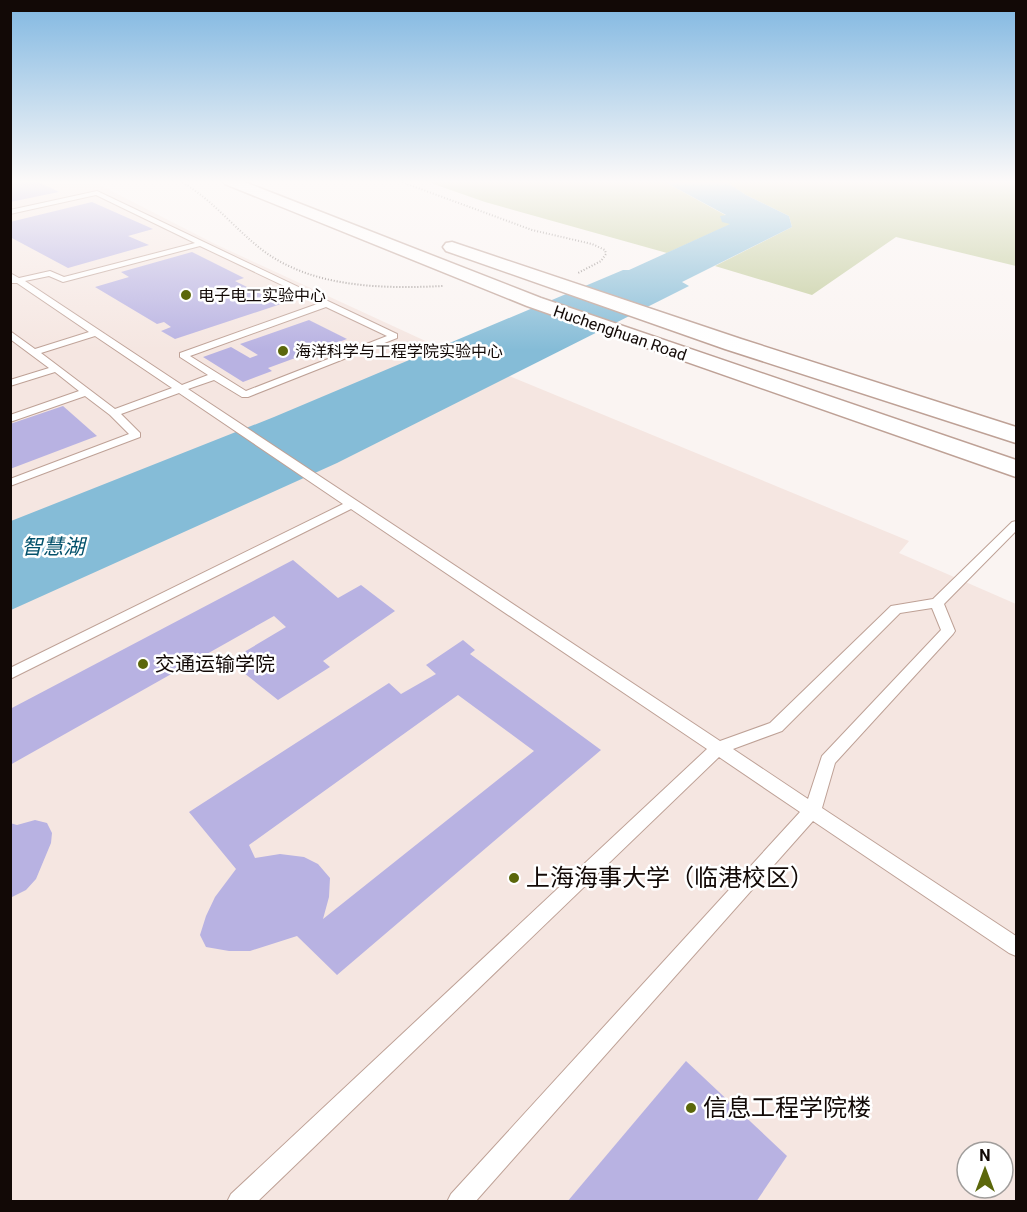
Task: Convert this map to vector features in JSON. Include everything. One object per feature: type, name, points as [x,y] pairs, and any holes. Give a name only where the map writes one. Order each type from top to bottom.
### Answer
[{"type":"main road","name":"Huchenghuan Road","points":[[373,238],[534,302],[1017,469]]},
{"type":"main road","name":"Huchenghuan Road","points":[[433,240],[569,281],[645,315],[796,366],[1017,435]]},
{"type":"lane","points":[[187,238],[394,336],[245,395],[183,355],[326,304]]},
{"type":"lane","points":[[13,280],[50,273],[63,280],[198,243]]},
{"type":"lane","points":[[13,280],[179,388],[1017,947]]},
{"type":"lane","points":[[10,333],[114,413],[136,435],[10,483]]},
{"type":"lane","points":[[35,352],[95,333]]},
{"type":"lane","points":[[10,384],[56,369]]},
{"type":"lane","points":[[114,413],[215,375]]},
{"type":"lane","points":[[10,419],[87,392]]},
{"type":"lane","points":[[10,674],[352,504]]},
{"type":"lane","points":[[238,1202],[718,748],[776,727],[896,609],[937,603],[1017,525]]},
{"type":"lane","points":[[459,1202],[813,810],[828,760],[948,631],[937,603]]},
{"type":"path","points":[[248,238],[281,263],[304,273],[366,284],[448,285]]},
{"type":"path","points":[[560,238],[589,243],[605,250],[606,254],[601,261],[569,281]]},
{"type":"shaded area","name":"上海海事大学（临港校区）","points":[[10,238],[202,238],[432,344],[909,541],[899,553],[1016,604],[1016,1201],[11,1201]]},
{"type":"green space","points":[[612,238],[701,238],[667,253]]},
{"type":"green space","points":[[771,238],[895,238],[812,295],[715,266]]},
{"type":"green space","points":[[898,238],[1016,238],[1016,266]]},
{"type":"water","name":"智慧湖","points":[[700,238],[771,238],[682,282],[689,286],[337,463],[11,610],[11,521],[274,417],[623,270],[629,270]]},
{"type":"building","points":[[11,238],[132,238],[149,245],[68,268]]},
{"type":"building","name":"电子电工实验中心","points":[[192,252],[244,278],[235,281],[281,304],[175,339],[161,331],[171,327],[164,322],[157,324],[95,287],[129,277],[121,272]]},
{"type":"building","name":"海洋科学与工程学院实验中心","points":[[309,320],[347,339],[268,368],[272,371],[243,382],[203,357],[231,347],[250,358],[258,355],[240,344]]},
{"type":"building","points":[[63,406],[97,436],[10,469],[10,424]]},
{"type":"building","name":"交通运输学院","points":[[293,560],[338,598],[361,585],[395,611],[323,661],[330,667],[278,700],[229,661],[286,627],[274,616],[10,765],[10,709]]},
{"type":"building","points":[[463,640],[475,650],[470,654],[601,750],[337,975],[297,936],[250,951],[229,951],[206,947],[200,935],[206,916],[215,897],[236,869],[189,812],[389,683],[401,694],[436,674],[426,665]],"holes":[[[458,695],[534,751],[323,919],[329,897],[330,878],[318,864],[304,857],[280,854],[255,858],[249,845]]]},
{"type":"building","points":[[35,820],[47,823],[52,833],[51,843],[36,879],[26,890],[10,898],[10,823],[17,825]]},
{"type":"building","name":"信息工程学院楼","points":[[686,1061],[787,1156],[756,1202],[567,1202]]},
{"type":"place","name":"电子电工实验中心","points":[[186,295]]},
{"type":"place","name":"海洋科学与工程学院实验中心","points":[[283,351]]},
{"type":"place","name":"交通运输学院","points":[[143,664]]},
{"type":"place","name":"上海海事大学（临港校区）","points":[[514,878]]},
{"type":"place","name":"信息工程学院楼","points":[[691,1108]]}]
